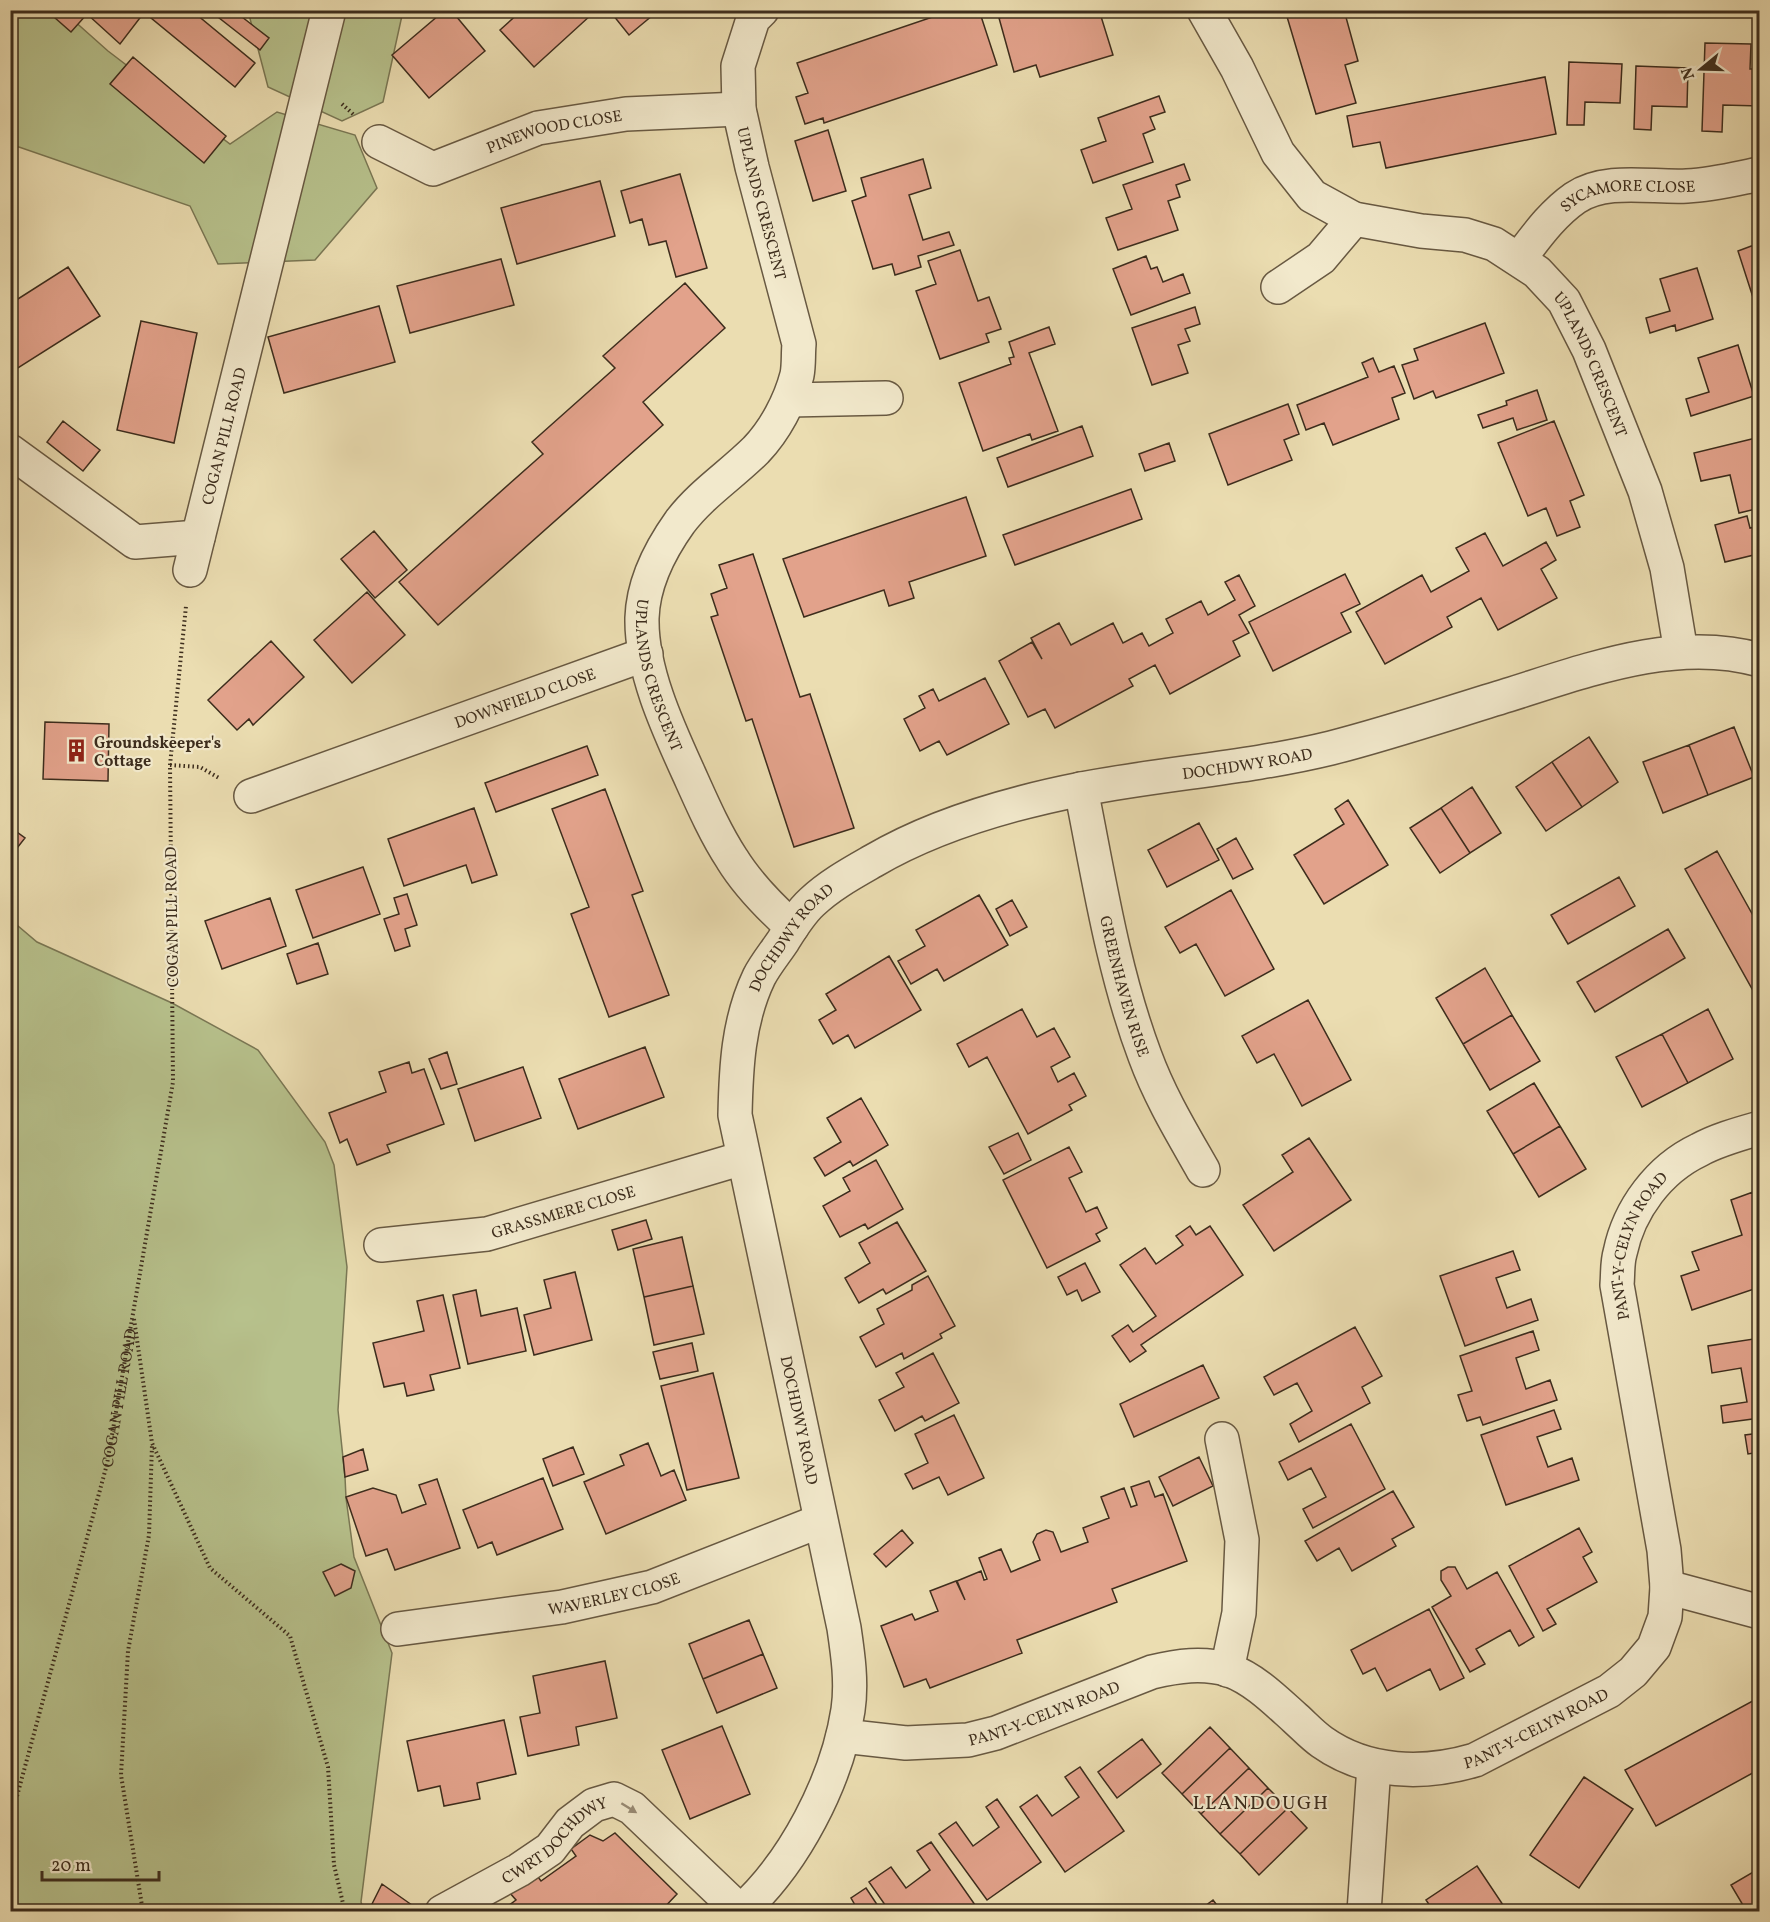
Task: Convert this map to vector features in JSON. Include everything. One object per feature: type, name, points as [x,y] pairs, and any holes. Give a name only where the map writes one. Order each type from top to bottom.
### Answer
[{"type":"street","name":"COGAN PILL ROAD","points":[[190,570],[329,10]]},
{"type":"street","name":"UPLANDS CRESCENT","points":[[762,10],[753,19],[738,66],[739,109],[799,344],[797,373],[789,400],[773,428],[756,450],[706,493],[681,520],[661,552],[648,585],[642,618],[646,654],[655,690],[672,736],[702,803],[732,859],[750,884],[792,927]]},
{"type":"street","name":"UPLANDS CRESCENT","points":[[1204,10],[1237,68],[1278,153],[1312,196],[1354,219],[1421,231],[1465,235],[1494,244],[1537,272],[1564,301],[1589,350],[1645,491],[1664,557],[1681,651]]},
{"type":"street","name":"PINEWOOD CLOSE","points":[[379,142],[433,169],[538,128],[626,114],[739,109]]},
{"type":"street","name":"SYCAMORE CLOSE","points":[[1520,259],[1553,217],[1577,197],[1600,188],[1632,185],[1661,188],[1691,186],[1720,183],[1760,174]]},
{"type":"street","points":[[1278,287],[1321,258],[1354,219]]},
{"type":"street","points":[[789,400],[886,398]]},
{"type":"street","points":[[10,451],[135,542],[198,537]]},
{"type":"street","name":"DOCHDWY ROAD","points":[[740,1911],[758,1895],[782,1865],[802,1834],[820,1799],[843,1736],[848,1708],[850,1668],[844,1628],[735,1116],[737,1064],[744,1019],[759,976],[811,903],[841,879],[914,840],[975,817],[1081,789],[1280,760],[1429,720],[1610,664],[1681,651],[1735,653],[1760,660]]},
{"type":"street","name":"DOWNFIELD CLOSE","points":[[251,796],[646,654]]},
{"type":"street","name":"GREENHAVEN RISE","points":[[1081,789],[1126,1002],[1167,1108],[1203,1170]]},
{"type":"street","name":"PANT-Y-CELYN ROAD","points":[[843,1736],[906,1743],[968,1740],[996,1733],[1152,1672],[1177,1666],[1203,1665],[1227,1670],[1256,1685],[1322,1742],[1349,1757],[1374,1766],[1401,1770],[1431,1770],[1453,1767],[1475,1760],[1609,1690],[1633,1672],[1654,1647],[1665,1617],[1668,1587],[1664,1550],[1617,1285],[1620,1252],[1633,1217],[1650,1188],[1674,1164],[1700,1149],[1760,1128]]},
{"type":"street","name":"GRASSMERE CLOSE","points":[[381,1245],[487,1234],[743,1158]]},
{"type":"street","points":[[1222,1439],[1242,1540],[1239,1613],[1227,1670]]},
{"type":"street","name":"WAVERLEY CLOSE","points":[[398,1629],[562,1607],[652,1587],[820,1521]]},
{"type":"street","points":[[1668,1587],[1760,1612]]},
{"type":"street","points":[[1364,1911],[1374,1766]]},
{"type":"street","name":"CWRT DOCHDWY","points":[[442,1911],[519,1870],[550,1849],[570,1823],[594,1805],[614,1799],[632,1808],[740,1911]]},
{"type":"path","points":[[312,76],[371,131],[379,142]]},
{"type":"path","name":"COGAN PILL ROAD","points":[[10,1822],[107,1464],[173,1082],[170,765],[190,570]]},
{"type":"path","points":[[170,765],[200,767]]},
{"type":"path","points":[[133,1316],[152,1443],[149,1534],[128,1651],[121,1775],[142,1911]]},
{"type":"path","points":[[152,1443],[210,1568],[290,1636],[328,1767],[334,1865],[345,1911]]},
{"type":"green space","points":[[10,11],[63,11],[108,51],[230,144],[277,112],[355,135],[377,188],[315,260],[218,264],[190,206],[19,147],[11,147]]},
{"type":"green space","points":[[248,11],[403,11],[383,102],[342,121],[268,87]]},
{"type":"green space","points":[[11,920],[37,942],[172,1003],[258,1050],[325,1142],[334,1165],[347,1267],[338,1410],[346,1498],[354,1557],[392,1653],[361,1902],[364,1911],[11,1911]]},
{"type":"building","points":[[46,10],[146,10],[120,44],[87,14],[71,32]]},
{"type":"building","points":[[147,10],[191,10],[255,63],[235,87],[145,13]]},
{"type":"building","points":[[209,10],[233,10],[269,38],[260,50]]},
{"type":"building","points":[[445,10],[451,10],[485,51],[429,98],[392,55]]},
{"type":"building","points":[[522,10],[587,10],[591,15],[534,67],[500,30]]},
{"type":"building","points":[[609,10],[659,10],[629,35]]},
{"type":"building","points":[[953,10],[979,10],[997,65],[824,123],[823,118],[805,124],[796,97],[808,93],[797,63]]},
{"type":"building","points":[[1023,10],[1035,10],[1037,17],[1059,10],[1099,10],[1113,55],[1040,77],[1036,65],[1014,72],[999,18]]},
{"type":"building","points":[[1285,10],[1344,10],[1358,61],[1345,65],[1356,103],[1316,114]]},
{"type":"building","points":[[1705,43],[1751,44],[1750,69],[1760,69],[1760,106],[1723,105],[1722,132],[1702,131]]},
{"type":"building","points":[[133,57],[226,136],[204,163],[110,84]]},
{"type":"building","points":[[1569,62],[1622,64],[1620,103],[1585,102],[1584,125],[1567,125]]},
{"type":"building","points":[[1636,66],[1688,68],[1687,107],[1652,106],[1651,130],[1634,129]]},
{"type":"building","points":[[1545,77],[1556,134],[1386,168],[1380,142],[1353,147],[1347,116]]},
{"type":"building","points":[[1159,96],[1165,112],[1150,117],[1155,129],[1143,134],[1153,162],[1093,183],[1081,150],[1106,141],[1098,118]]},
{"type":"building","points":[[828,130],[846,191],[813,201],[795,141]]},
{"type":"building","points":[[923,159],[931,188],[909,195],[923,240],[949,232],[954,245],[918,256],[921,267],[895,275],[892,264],[873,269],[852,201],[866,196],[861,178]]},
{"type":"building","points":[[1184,164],[1190,180],[1176,185],[1180,197],[1168,201],[1178,230],[1118,250],[1106,218],[1132,209],[1123,185]]},
{"type":"building","points":[[680,174],[707,268],[676,277],[666,241],[649,245],[642,219],[630,223],[621,191]]},
{"type":"building","points":[[600,181],[615,236],[517,264],[501,208]]},
{"type":"building","points":[[1754,245],[1760,262],[1759,316],[1738,251]]},
{"type":"building","points":[[960,250],[978,301],[989,297],[1001,329],[986,334],[989,342],[940,359],[916,291],[936,284],[928,261]]},
{"type":"building","points":[[1146,256],[1151,269],[1157,267],[1163,282],[1183,274],[1190,293],[1131,315],[1113,269]]},
{"type":"building","points":[[501,259],[514,305],[410,333],[397,286]]},
{"type":"building","points":[[68,267],[100,316],[10,373],[10,304]]},
{"type":"building","points":[[1697,268],[1713,319],[1676,331],[1675,325],[1650,333],[1646,318],[1670,311],[1660,279]]},
{"type":"building","points":[[685,283],[725,328],[643,402],[663,425],[438,625],[399,582],[543,454],[532,442],[615,368],[603,356]]},
{"type":"building","points":[[379,306],[395,362],[284,393],[268,337]]},
{"type":"building","points":[[1195,307],[1200,324],[1185,329],[1190,341],[1178,345],[1188,373],[1152,385],[1132,328]]},
{"type":"building","points":[[141,321],[197,333],[174,443],[117,430]]},
{"type":"building","points":[[1485,323],[1504,373],[1436,398],[1433,391],[1414,399],[1402,365],[1418,360],[1414,349]]},
{"type":"building","points":[[1049,327],[1055,344],[1029,353],[1058,431],[1032,440],[1030,434],[983,451],[959,383],[1011,364],[1009,358],[1014,357],[1009,342]]},
{"type":"building","points":[[1738,345],[1754,396],[1691,416],[1686,399],[1709,392],[1698,358]]},
{"type":"building","points":[[1373,358],[1379,372],[1394,366],[1405,393],[1392,398],[1399,419],[1333,445],[1324,423],[1306,430],[1297,405],[1368,377],[1362,363]]},
{"type":"building","points":[[1537,390],[1547,420],[1517,430],[1513,418],[1483,428],[1478,415],[1507,405],[1506,401]]},
{"type":"building","points":[[1288,404],[1299,434],[1284,440],[1292,460],[1228,485],[1209,434]]},
{"type":"building","points":[[63,421],[100,450],[83,471],[47,442]]},
{"type":"building","points":[[1554,421],[1584,495],[1570,501],[1580,527],[1557,536],[1546,508],[1528,516],[1498,443]]},
{"type":"building","points":[[1082,426],[1093,456],[1008,487],[997,458]]},
{"type":"building","points":[[1760,437],[1760,508],[1739,513],[1730,475],[1701,481],[1694,453]]},
{"type":"building","points":[[1169,443],[1175,461],[1145,471],[1139,454]]},
{"type":"building","points":[[1131,489],[1142,519],[1015,565],[1003,535]]},
{"type":"building","points":[[966,497],[986,556],[909,582],[914,598],[889,606],[884,590],[804,617],[783,559]]},
{"type":"building","points":[[1747,516],[1750,528],[1760,526],[1760,560],[1758,554],[1725,562],[1715,525]]},
{"type":"building","points":[[374,531],[407,570],[375,598],[341,559]]},
{"type":"building","points":[[1485,533],[1503,566],[1546,542],[1556,560],[1541,569],[1557,598],[1498,630],[1481,598],[1447,617],[1452,627],[1385,664],[1356,612],[1422,575],[1431,592],[1469,571],[1456,548]]},
{"type":"building","points":[[753,554],[800,697],[810,694],[854,828],[794,847],[752,719],[746,721],[711,617],[718,615],[711,594],[727,588],[719,565]]},
{"type":"building","points":[[1345,574],[1360,604],[1341,613],[1351,632],[1273,671],[1249,622]]},
{"type":"building","points":[[1239,575],[1255,606],[1239,615],[1249,633],[1233,641],[1240,656],[1170,694],[1155,665],[1129,679],[1133,686],[1055,728],[1045,709],[1028,717],[999,661],[1032,642],[1042,659],[1031,638],[1059,623],[1071,645],[1113,623],[1123,643],[1142,633],[1149,646],[1173,633],[1166,619],[1201,601],[1208,615],[1235,600],[1225,582]]},
{"type":"building","points":[[367,592],[405,635],[352,683],[314,640]]},
{"type":"building","points":[[271,641],[304,677],[253,725],[249,719],[237,730],[208,700]]},
{"type":"building","points":[[985,678],[1009,724],[947,755],[939,741],[920,751],[904,719],[925,708],[919,696],[933,689],[939,701]]},
{"type":"building","name":"Groundskeeper's Cottage","points":[[45,722],[109,724],[108,781],[43,779]]},
{"type":"building","points":[[1734,727],[1754,777],[1708,795],[1689,745]]},
{"type":"building","points":[[1589,737],[1618,782],[1582,807],[1552,762]]},
{"type":"building","points":[[1689,745],[1708,795],[1663,813],[1643,762]]},
{"type":"building","points":[[587,746],[598,775],[496,812],[485,783]]},
{"type":"building","points":[[1552,762],[1582,807],[1546,831],[1516,787]]},
{"type":"building","points":[[1472,787],[1501,833],[1470,853],[1441,808]]},
{"type":"building","points":[[605,789],[643,891],[632,895],[669,995],[609,1017],[571,914],[589,907],[552,809]]},
{"type":"building","points":[[1348,800],[1388,865],[1324,904],[1294,855],[1344,824],[1335,809]]},
{"type":"building","points":[[474,808],[497,875],[472,883],[466,865],[404,886],[388,839]]},
{"type":"building","points":[[1441,808],[1470,853],[1440,873],[1410,828]]},
{"type":"building","points":[[1199,823],[1219,860],[1167,887],[1148,850]]},
{"type":"building","points":[[10,827],[25,838],[10,857]]},
{"type":"building","points":[[1236,838],[1253,869],[1233,879],[1217,849]]},
{"type":"building","points":[[1717,851],[1760,928],[1760,1003],[1685,869]]},
{"type":"building","points":[[363,867],[380,914],[313,938],[296,890]]},
{"type":"building","points":[[1619,877],[1635,906],[1568,944],[1551,915]]},
{"type":"building","points":[[1231,890],[1274,969],[1225,996],[1196,944],[1180,953],[1165,927]]},
{"type":"building","points":[[407,894],[417,925],[405,929],[410,946],[395,951],[384,919],[399,914],[394,898]]},
{"type":"building","points":[[979,895],[1008,945],[944,981],[937,969],[911,984],[898,961],[925,946],[916,930]]},
{"type":"building","points":[[270,898],[286,946],[222,969],[205,921]]},
{"type":"building","points":[[1012,900],[1027,927],[1010,936],[996,909]]},
{"type":"building","points":[[1668,929],[1685,958],[1595,1012],[1577,982]]},
{"type":"building","points":[[318,943],[328,974],[297,984],[287,954]]},
{"type":"building","points":[[889,956],[921,1010],[855,1048],[848,1035],[833,1044],[819,1020],[836,1010],[826,994]]},
{"type":"building","points":[[1485,968],[1512,1015],[1463,1044],[1436,998]]},
{"type":"building","points":[[1308,1000],[1351,1080],[1302,1106],[1274,1054],[1257,1063],[1242,1036]]},
{"type":"building","points":[[1022,1009],[1037,1037],[1054,1028],[1070,1057],[1051,1067],[1058,1082],[1074,1073],[1086,1096],[1069,1105],[1072,1110],[1028,1134],[987,1057],[969,1067],[957,1044]]},
{"type":"building","points":[[1708,1009],[1733,1059],[1688,1083],[1662,1034]]},
{"type":"building","points":[[1512,1015],[1540,1061],[1490,1090],[1463,1044]]},
{"type":"building","points":[[1662,1034],[1688,1083],[1642,1107],[1616,1057]]},
{"type":"building","points":[[645,1047],[664,1097],[578,1129],[559,1079]]},
{"type":"building","points":[[447,1052],[457,1084],[441,1089],[429,1059]]},
{"type":"building","points":[[409,1062],[412,1073],[424,1069],[444,1124],[387,1145],[390,1152],[357,1165],[347,1139],[340,1143],[329,1113],[386,1092],[379,1072]]},
{"type":"building","points":[[523,1067],[541,1118],[475,1141],[458,1089]]},
{"type":"building","points":[[1534,1083],[1560,1126],[1513,1154],[1487,1111]]},
{"type":"building","points":[[861,1098],[888,1145],[853,1166],[850,1161],[825,1176],[814,1158],[841,1142],[827,1118]]},
{"type":"building","points":[[1560,1126],[1586,1169],[1539,1197],[1513,1154]]},
{"type":"building","points":[[1018,1133],[1031,1160],[1004,1174],[989,1147]]},
{"type":"building","points":[[1309,1138],[1351,1200],[1274,1251],[1243,1205],[1293,1172],[1282,1155]]},
{"type":"building","points":[[1069,1147],[1082,1172],[1069,1178],[1086,1212],[1097,1207],[1107,1228],[1096,1234],[1100,1241],[1047,1268],[1003,1180]]},
{"type":"building","points":[[876,1160],[903,1209],[868,1229],[865,1224],[840,1237],[823,1206],[850,1191],[843,1178]]},
{"type":"building","points":[[1753,1192],[1760,1212],[1760,1287],[1692,1310],[1681,1276],[1699,1270],[1692,1252],[1742,1235],[1731,1200]]},
{"type":"building","points":[[646,1220],[652,1239],[618,1250],[612,1230]]},
{"type":"building","points":[[897,1222],[926,1271],[886,1294],[883,1289],[859,1303],[845,1278],[870,1263],[859,1243]]},
{"type":"building","points":[[1190,1226],[1196,1235],[1210,1226],[1243,1275],[1141,1345],[1146,1351],[1130,1362],[1112,1336],[1128,1325],[1133,1332],[1156,1316],[1120,1265],[1145,1248],[1156,1264],[1183,1245],[1176,1236]]},
{"type":"building","points":[[682,1237],[693,1286],[644,1297],[633,1249]]},
{"type":"building","points":[[1513,1251],[1520,1270],[1496,1278],[1507,1308],[1531,1299],[1538,1320],[1465,1346],[1440,1276]]},
{"type":"building","points":[[1085,1263],[1100,1292],[1082,1301],[1077,1290],[1067,1295],[1058,1277]]},
{"type":"building","points":[[575,1272],[592,1340],[534,1355],[524,1315],[551,1308],[544,1280]]},
{"type":"building","points":[[928,1276],[955,1326],[940,1334],[942,1338],[904,1359],[902,1353],[876,1367],[860,1337],[884,1324],[877,1309],[912,1290],[912,1285]]},
{"type":"building","points":[[693,1286],[704,1334],[654,1345],[644,1297]]},
{"type":"building","points":[[476,1290],[481,1316],[517,1308],[526,1351],[468,1364],[453,1295]]},
{"type":"building","points":[[443,1295],[460,1368],[430,1375],[434,1390],[407,1396],[404,1383],[384,1387],[373,1343],[424,1331],[417,1301]]},
{"type":"building","points":[[1355,1327],[1382,1376],[1362,1387],[1370,1403],[1299,1442],[1290,1424],[1312,1411],[1297,1383],[1274,1395],[1264,1377]]},
{"type":"building","points":[[1533,1331],[1539,1350],[1516,1358],[1526,1389],[1550,1380],[1557,1400],[1483,1425],[1480,1417],[1467,1421],[1458,1395],[1472,1391],[1460,1356]]},
{"type":"building","points":[[1760,1338],[1760,1418],[1723,1423],[1721,1406],[1747,1402],[1741,1368],[1712,1373],[1708,1346]]},
{"type":"building","points":[[692,1343],[698,1371],[660,1379],[653,1352]]},
{"type":"building","points":[[933,1353],[959,1403],[925,1421],[922,1416],[895,1431],[879,1400],[904,1387],[896,1373]]},
{"type":"building","points":[[1203,1365],[1219,1398],[1134,1437],[1120,1404]]},
{"type":"building","points":[[713,1373],[739,1478],[687,1490],[661,1386]]},
{"type":"building","points":[[1554,1410],[1561,1429],[1537,1437],[1548,1467],[1572,1458],[1579,1480],[1506,1505],[1481,1435]]},
{"type":"building","points":[[954,1415],[984,1478],[948,1495],[939,1477],[913,1489],[905,1474],[928,1463],[915,1434]]},
{"type":"building","points":[[1351,1424],[1385,1489],[1313,1528],[1303,1509],[1326,1497],[1311,1468],[1288,1480],[1279,1462]]},
{"type":"building","points":[[1760,1433],[1760,1452],[1748,1454],[1745,1435]]},
{"type":"building","points":[[648,1443],[661,1476],[674,1470],[686,1500],[606,1534],[584,1482],[624,1465],[620,1455]]},
{"type":"building","points":[[573,1447],[584,1474],[553,1486],[543,1459]]},
{"type":"building","points":[[363,1449],[368,1470],[345,1477],[343,1457]]},
{"type":"building","points":[[1199,1457],[1213,1486],[1173,1506],[1159,1477]]},
{"type":"building","points":[[543,1478],[563,1529],[497,1555],[492,1542],[478,1548],[463,1510]]},
{"type":"building","points":[[437,1479],[460,1548],[395,1570],[387,1549],[366,1556],[346,1497],[373,1488],[396,1495],[402,1513],[426,1504],[419,1485]]},
{"type":"building","points":[[1149,1481],[1155,1497],[1163,1494],[1187,1561],[1112,1589],[1117,1602],[1017,1640],[1022,1653],[930,1688],[926,1679],[904,1687],[881,1626],[912,1614],[915,1620],[938,1611],[930,1591],[956,1581],[965,1600],[957,1581],[981,1571],[984,1580],[987,1579],[979,1558],[1001,1549],[1011,1572],[1040,1560],[1033,1542],[1037,1534],[1046,1530],[1053,1532],[1061,1552],[1088,1542],[1083,1528],[1109,1518],[1101,1497],[1124,1488],[1131,1507],[1137,1505],[1131,1487]]},
{"type":"building","points":[[1760,1483],[1760,1501],[1756,1502],[1753,1484]]},
{"type":"building","points":[[1393,1491],[1414,1527],[1392,1539],[1396,1546],[1352,1571],[1339,1548],[1317,1561],[1305,1541]]},
{"type":"building","points":[[1579,1528],[1592,1552],[1583,1557],[1597,1582],[1547,1609],[1556,1624],[1543,1631],[1509,1566]]},
{"type":"building","points":[[902,1530],[913,1543],[886,1567],[874,1554]]},
{"type":"building","points":[[341,1564],[355,1571],[351,1588],[335,1596],[323,1572]]},
{"type":"building","points":[[1448,1567],[1455,1567],[1467,1589],[1497,1572],[1534,1637],[1519,1646],[1510,1630],[1476,1649],[1485,1664],[1470,1672],[1432,1607],[1451,1596],[1441,1580],[1441,1571]]},
{"type":"building","points":[[1429,1609],[1464,1678],[1440,1690],[1430,1669],[1387,1691],[1375,1668],[1363,1674],[1351,1650]]},
{"type":"building","points":[[749,1620],[763,1654],[703,1679],[689,1644]]},
{"type":"building","points":[[763,1654],[777,1688],[717,1713],[703,1679]]},
{"type":"building","points":[[605,1661],[617,1718],[576,1727],[579,1745],[528,1756],[520,1717],[540,1713],[533,1676]]},
{"type":"building","points":[[1760,1697],[1760,1769],[1656,1826],[1625,1770]]},
{"type":"building","points":[[504,1720],[516,1774],[477,1783],[480,1799],[444,1806],[440,1786],[418,1791],[407,1741]]},
{"type":"building","points":[[722,1726],[750,1794],[690,1819],[662,1750]]},
{"type":"building","points":[[1210,1727],[1230,1748],[1182,1794],[1162,1773]]},
{"type":"building","points":[[1142,1739],[1161,1764],[1117,1798],[1098,1772]]},
{"type":"building","points":[[1230,1748],[1249,1768],[1201,1814],[1182,1794]]},
{"type":"building","points":[[1080,1767],[1124,1831],[1065,1872],[1020,1807],[1037,1795],[1052,1816],[1079,1797],[1065,1777]]},
{"type":"building","points":[[1249,1768],[1268,1788],[1220,1834],[1201,1814]]},
{"type":"building","points":[[1584,1777],[1633,1809],[1579,1888],[1530,1855]]},
{"type":"building","points":[[1268,1788],[1288,1808],[1240,1854],[1220,1834]]},
{"type":"building","points":[[997,1799],[1041,1862],[987,1900],[939,1834],[956,1822],[973,1846],[999,1827],[986,1807]]},
{"type":"building","points":[[1288,1808],[1307,1828],[1259,1875],[1240,1854]]},
{"type":"building","points":[[615,1833],[677,1894],[660,1912],[500,1912],[516,1900],[509,1892],[535,1873],[541,1881],[576,1856],[571,1849],[590,1835],[603,1841]]},
{"type":"building","points":[[931,1842],[980,1912],[890,1912],[869,1882],[891,1867],[906,1888],[930,1870],[917,1851]]},
{"type":"building","points":[[1477,1866],[1507,1911],[1516,1905],[1521,1912],[1434,1912],[1426,1900]]},
{"type":"building","points":[[1760,1868],[1760,1912],[1747,1912],[1731,1885]]},
{"type":"building","points":[[382,1884],[419,1910],[417,1912],[368,1912]]},
{"type":"building","points":[[866,1888],[882,1912],[859,1912],[851,1898]]},
{"type":"building","points":[[1213,1900],[1222,1912],[1197,1912]]},
{"type":"place","name":"Groundskeeper's Cottage","points":[[76,751]]},
{"type":"district","name":"LLANDOUGH","points":[[1261,1802]]}]
